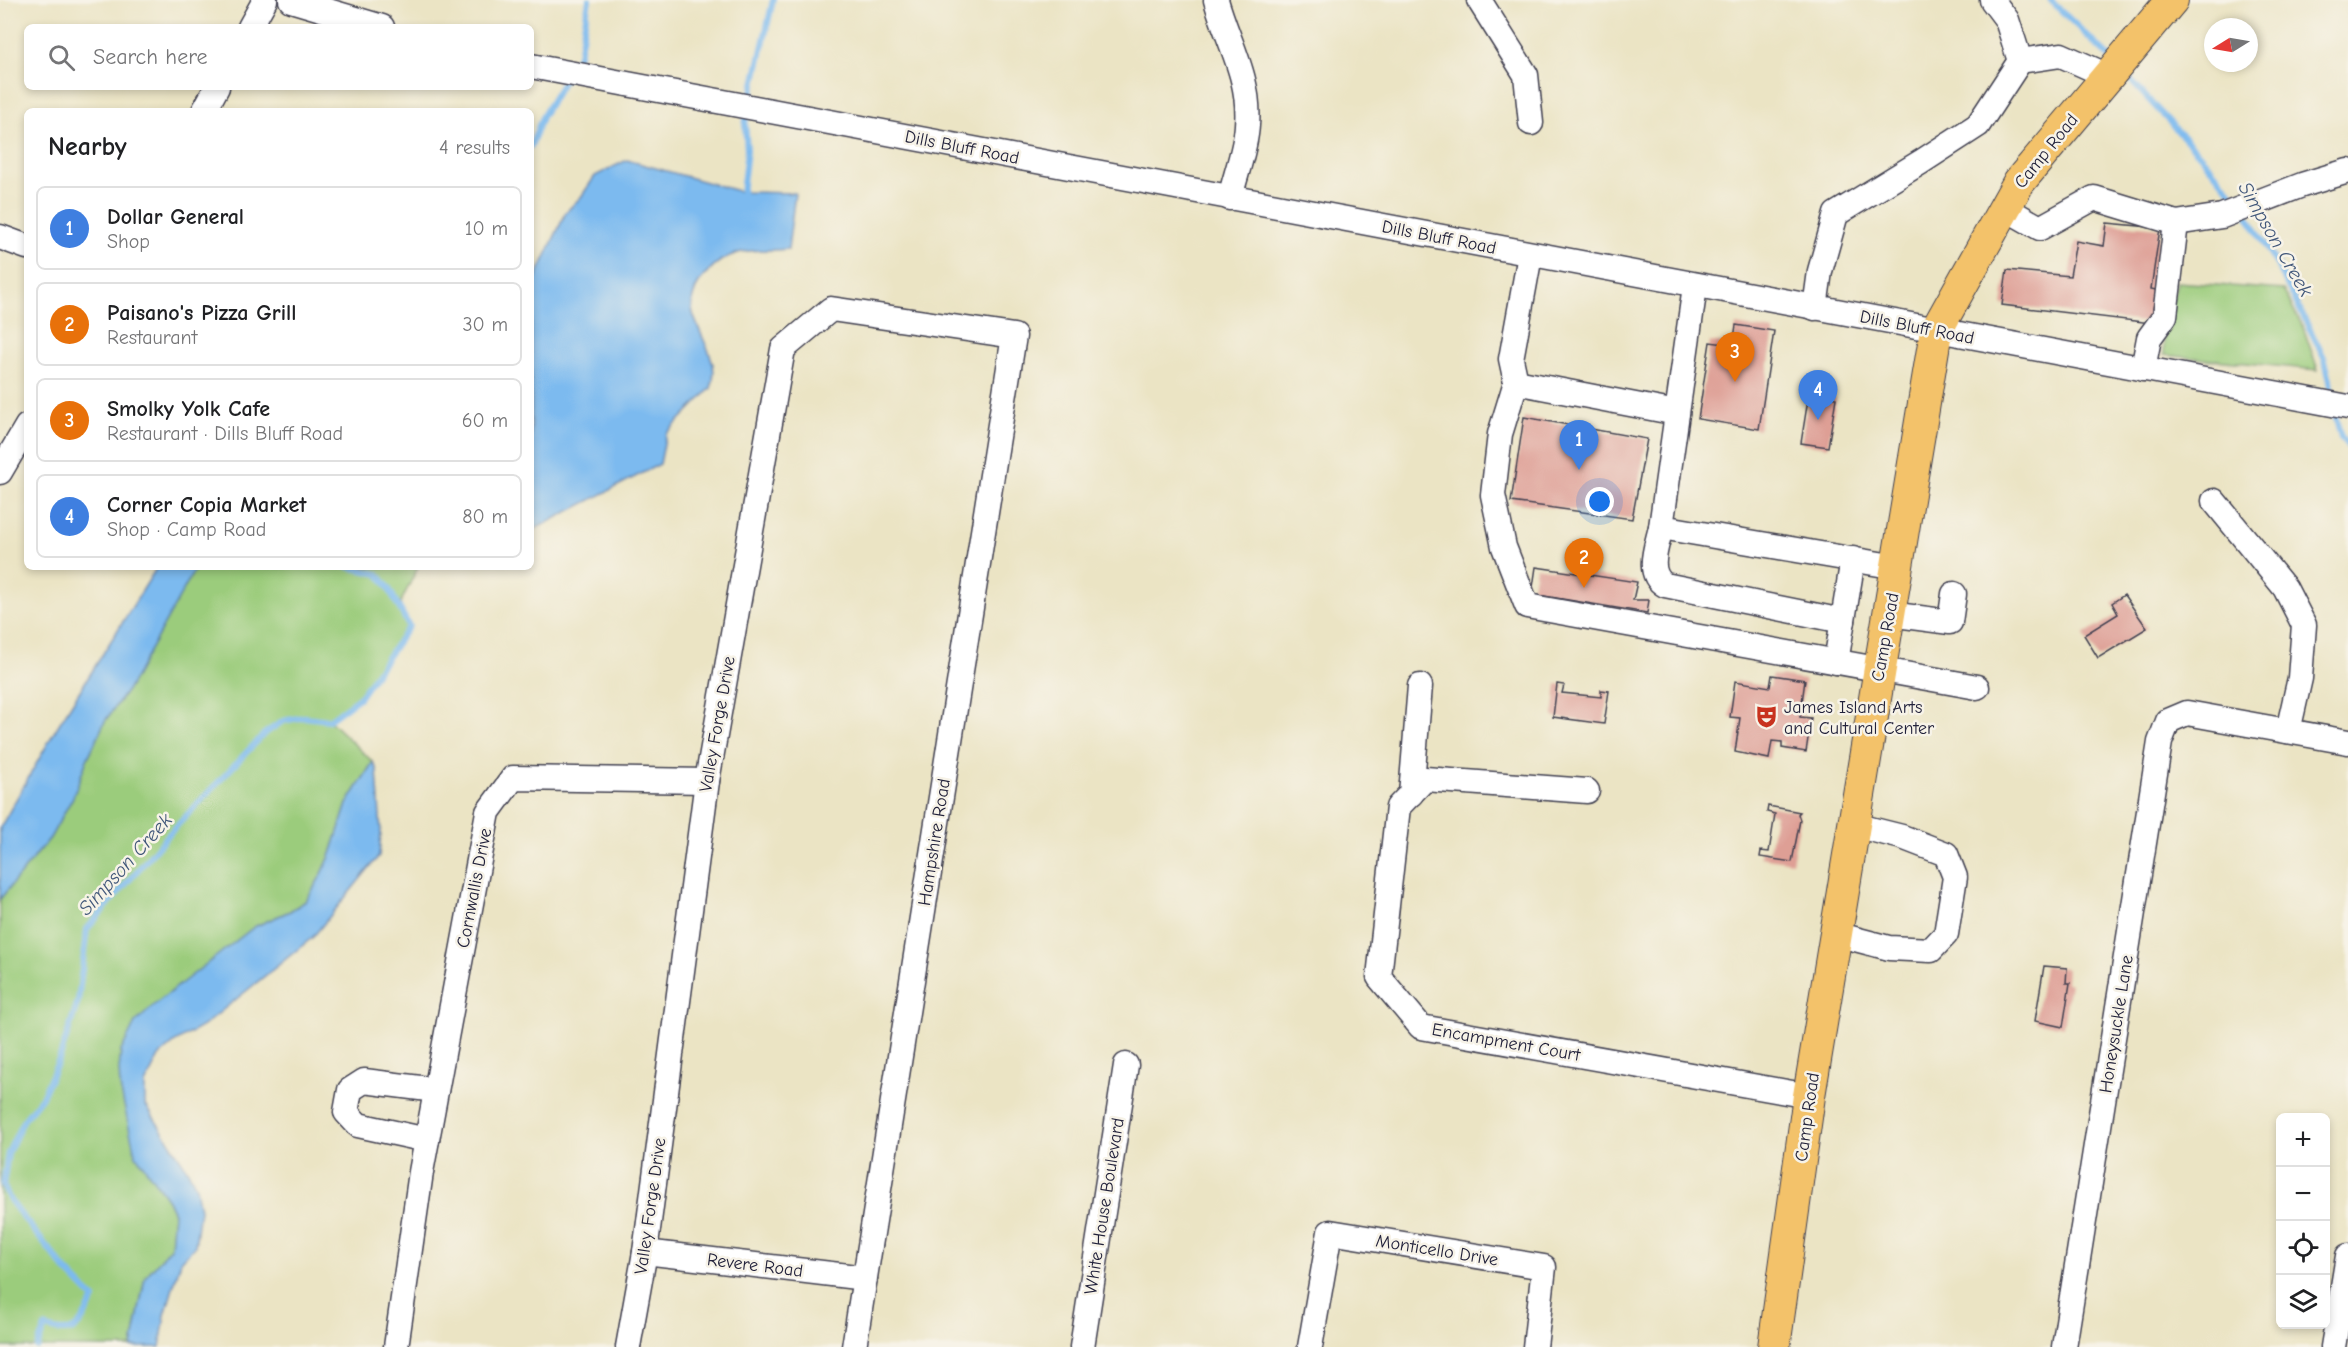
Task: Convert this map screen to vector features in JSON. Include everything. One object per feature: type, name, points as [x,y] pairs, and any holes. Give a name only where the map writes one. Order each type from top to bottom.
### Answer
[{"type":"main road","name":"Camp Road","points":[[1774,1347],[1809,1096],[1936,331],[2019,182],[2172,0]]},
{"type":"street","points":[[252,24],[265,0]]},
{"type":"street","points":[[291,0],[331,5],[375,24]]},
{"type":"street","points":[[1216,0],[1234,46],[1245,86],[1248,126],[1230,198]]},
{"type":"street","points":[[1479,0],[1526,75],[1531,123]]},
{"type":"street","points":[[1992,0],[2007,20],[2020,60]]},
{"type":"street","points":[[2020,60],[2061,55],[2108,76]]},
{"type":"street","points":[[1815,308],[1820,271],[1836,214],[1978,125],[2020,60]]},
{"type":"street","name":"Dills Bluff Road","points":[[534,67],[2348,407]]},
{"type":"street","points":[[206,108],[215,90]]},
{"type":"street","points":[[2005,208],[2040,228],[2094,198],[2176,223],[2223,216],[2302,185],[2348,171]]},
{"type":"street","points":[[2143,369],[2149,338],[2165,316],[2176,223]]},
{"type":"street","points":[[0,237],[24,246]]},
{"type":"street","points":[[1530,255],[1511,359],[1516,382],[1500,434],[1493,495],[1504,546],[1527,606],[1977,687]]},
{"type":"street","points":[[1695,286],[1653,571],[1658,580],[1665,585],[1843,621]]},
{"type":"street","name":"Valley Forge Drive","points":[[628,1347],[645,1252],[707,781],[783,349],[831,309],[1014,336]]},
{"type":"street","name":"Hampshire Road","points":[[854,1347],[1014,336]]},
{"type":"street","points":[[1516,382],[1677,413]]},
{"type":"street","points":[[0,472],[24,431]]},
{"type":"street","points":[[2214,501],[2285,588],[2304,625],[2300,678],[2288,731],[2348,742]]},
{"type":"street","points":[[1661,527],[1897,567]]},
{"type":"street","points":[[1836,662],[1853,559]]},
{"type":"street","points":[[1889,614],[1950,622],[1954,594]]},
{"type":"street","points":[[1411,794],[1420,686]]},
{"type":"street","name":"Honeysuckle Lane","points":[[2064,1347],[2160,742],[2168,721],[2187,713],[2288,731]]},
{"type":"street","name":"Cornwallis Drive","points":[[396,1347],[427,1140],[488,812],[513,778],[707,781]]},
{"type":"street","name":"Encampment Court","points":[[1587,791],[1425,779],[1398,807],[1379,977],[1421,1027],[1809,1096]]},
{"type":"street","points":[[1836,934],[1889,948],[1931,950],[1946,934],[1955,877],[1946,855],[1902,837],[1854,825]]},
{"type":"street","name":"White House Boulevard","points":[[1082,1347],[1126,1065]]},
{"type":"street","points":[[427,1140],[358,1125],[346,1112],[350,1090],[364,1081],[436,1090]]},
{"type":"street","name":"Monticello Drive","points":[[1310,1347],[1330,1232],[1544,1267],[1535,1347]]},
{"type":"street","name":"Revere Road","points":[[645,1252],[865,1278]]},
{"type":"street","points":[[2333,1347],[2348,1256]]},
{"type":"green space","points":[[2177,282],[2283,290],[2303,327],[2318,370],[2164,355],[2164,334]]},
{"type":"green space","points":[[194,570],[417,570],[398,608],[409,626],[359,698],[329,720],[373,762],[347,804],[331,854],[306,901],[254,927],[121,1051],[174,1213],[171,1248],[145,1277],[132,1347],[0,1347],[0,899],[50,838],[73,797],[105,721],[130,686]]},
{"type":"water","points":[[627,160],[742,192],[795,193],[788,249],[750,251],[730,256],[714,266],[696,288],[692,308],[712,359],[713,380],[711,388],[666,434],[660,464],[534,529],[534,281],[566,212],[581,197],[595,176]]},
{"type":"water","points":[[155,570],[194,570],[130,686],[105,721],[73,797],[50,838],[0,899],[0,828],[56,729]]},
{"type":"water","points":[[373,762],[377,770],[381,833],[379,856],[313,937],[203,1026],[175,1042],[159,1056],[145,1084],[145,1104],[187,1169],[196,1187],[200,1210],[195,1246],[181,1261],[165,1315],[160,1347],[132,1347],[145,1277],[171,1248],[174,1213],[168,1200],[135,1154],[120,1087],[121,1051],[135,1023],[155,1004],[254,927],[306,901],[331,854],[347,804]]},
{"type":"building","points":[[2107,223],[2160,228],[2151,289],[2156,290],[2151,323],[2002,305],[2007,270],[2070,276],[2076,241],[2104,246]]},
{"type":"building","points":[[1736,325],[1774,331],[1759,429],[1698,419],[1710,342],[1733,345]]},
{"type":"building","points":[[1809,393],[1836,398],[1828,447],[1801,443]]},
{"type":"building","points":[[1524,417],[1647,439],[1632,519],[1511,502]]},
{"type":"building","points":[[1536,567],[1637,582],[1633,600],[1649,600],[1647,613],[1532,594]]},
{"type":"building","points":[[2124,595],[2147,628],[2098,658],[2084,635],[2118,614],[2112,603]]},
{"type":"building","name":"James Island Arts and Cultural Center","points":[[1772,675],[1805,680],[1800,717],[1811,718],[1806,752],[1782,748],[1782,742],[1772,741],[1769,759],[1735,752],[1740,718],[1730,717],[1735,681],[1770,687]]},
{"type":"building","points":[[1557,684],[1564,685],[1562,693],[1601,697],[1601,690],[1609,691],[1604,724],[1553,717]]},
{"type":"building","points":[[1768,806],[1800,812],[1792,862],[1760,857],[1761,851],[1769,852],[1775,814],[1767,812]]},
{"type":"building","points":[[2044,966],[2067,968],[2066,983],[2070,983],[2063,1027],[2035,1021]]},
{"type":"waterway","points":[[571,68],[579,55],[589,0]]},
{"type":"waterway","name":"Simpson Creek","points":[[750,102],[773,0]]},
{"type":"waterway","name":"Simpson Creek","points":[[2050,0],[2111,59]]},
{"type":"waterway","name":"Simpson Creek","points":[[2122,71],[2201,156],[2241,204]]},
{"type":"waterway","points":[[534,138],[542,117],[566,77]]},
{"type":"waterway","name":"Simpson Creek","points":[[742,193],[747,150],[745,123],[748,112]]},
{"type":"waterway","name":"Simpson Creek","points":[[2246,213],[2277,265],[2324,357],[2332,398]]},
{"type":"waterway","name":"Simpson Creek","points":[[2333,408],[2341,437],[2348,446]]},
{"type":"waterway","name":"Simpson Creek","points":[[37,1347],[45,1327],[65,1331],[77,1327],[94,1299],[65,1269],[22,1216],[10,1200],[3,1185],[8,1153],[23,1121],[42,1097],[60,1057],[78,1001],[87,929],[169,834],[264,734],[283,721],[304,717],[329,720],[359,698],[409,626],[388,587],[378,574],[361,570]]},
{"type":"place","name":"Smolky Yolk Cafe","points":[[1735,382]]},
{"type":"place","name":"Corner Copia Market","points":[[1818,420]]},
{"type":"place","name":"Dollar General","points":[[1579,470]]},
{"type":"place","name":"Paisano's Pizza Grill","points":[[1584,588]]},
{"type":"place","name":"James Island Arts and Cultural Center","points":[[1766,717]]}]
